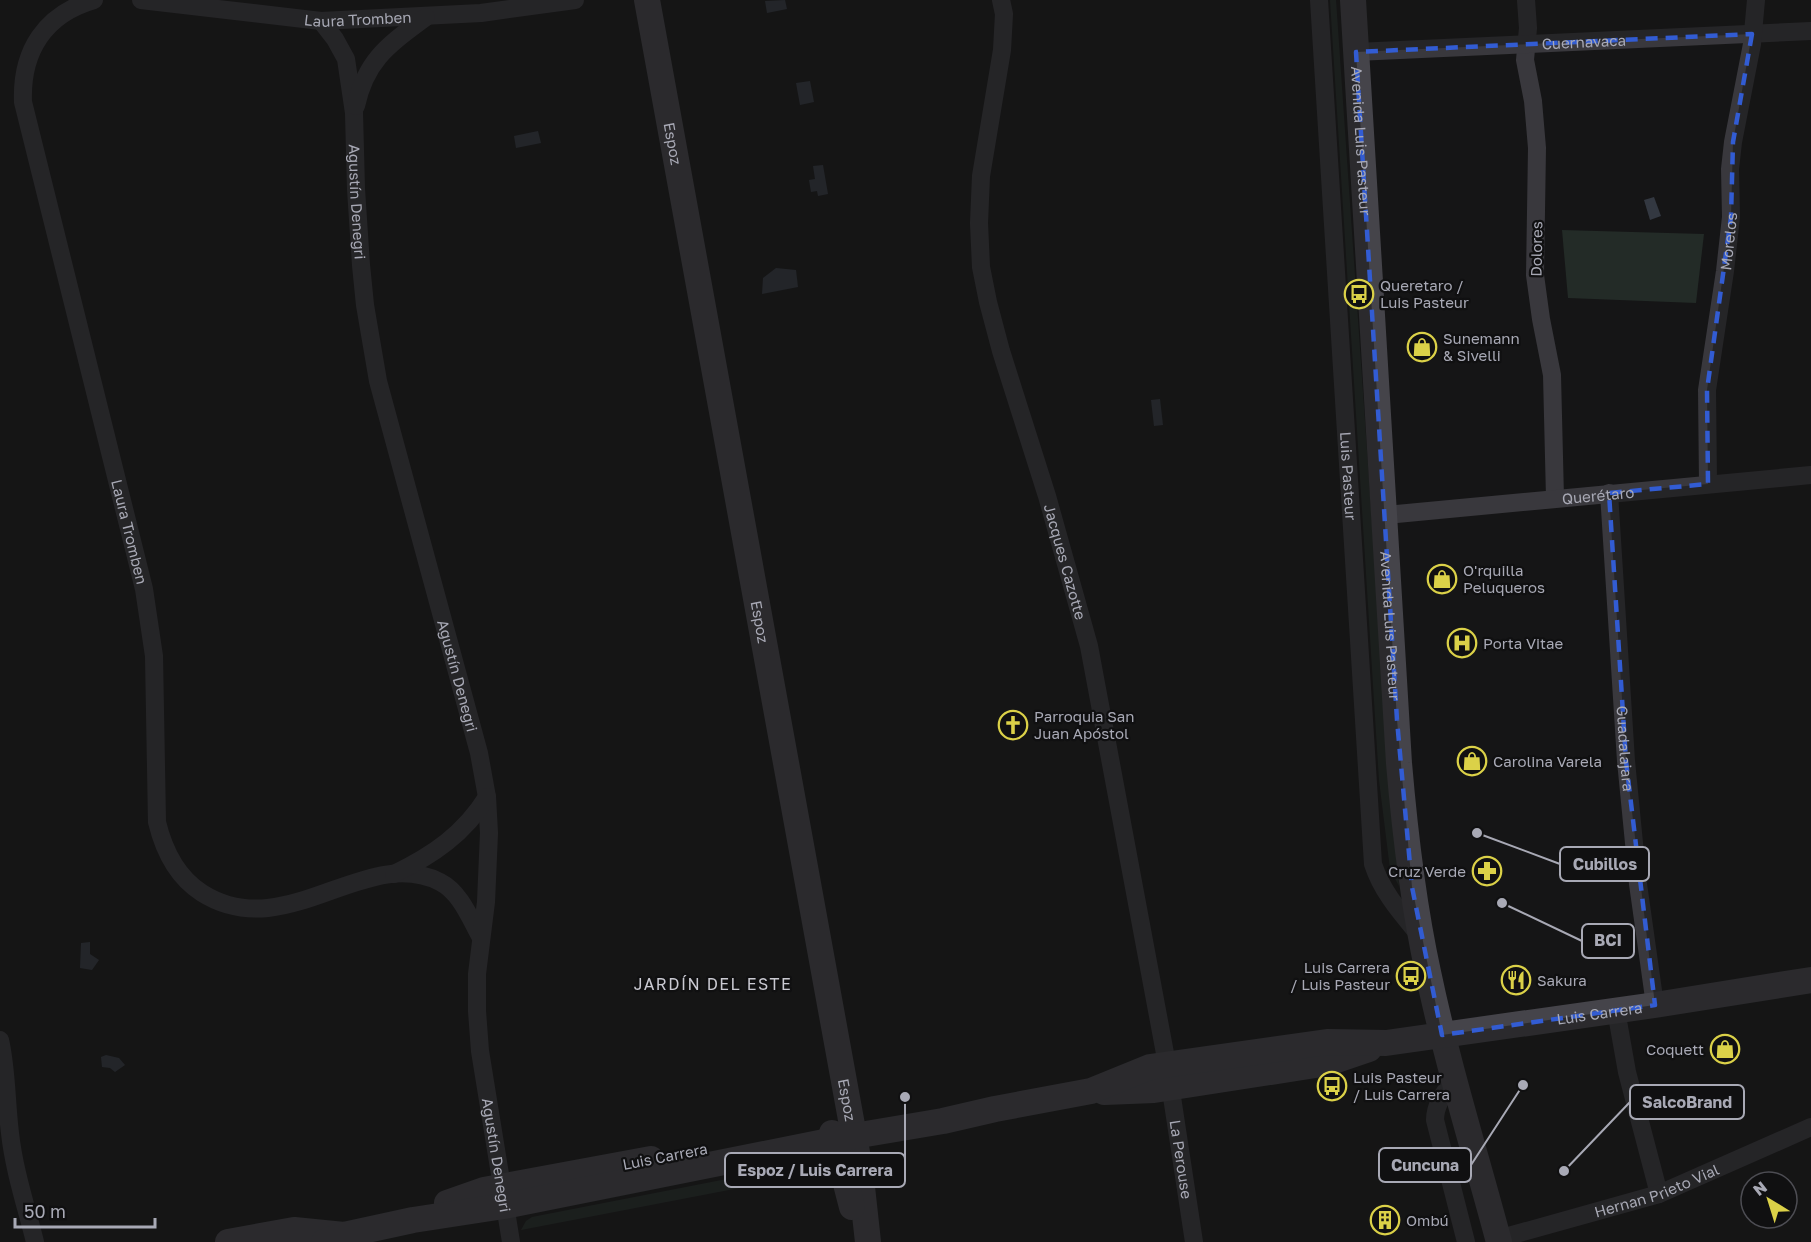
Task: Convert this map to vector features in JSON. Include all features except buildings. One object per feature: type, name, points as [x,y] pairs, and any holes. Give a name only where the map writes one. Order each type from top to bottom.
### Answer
[{"type":"street","name":"Laura Tromben","points":[[94,0],[68,10],[56,18],[40,35],[24,71],[23,102],[144,589],[154,656],[155,788],[160,835],[171,861],[187,881],[214,899],[245,909],[274,909],[341,887],[393,875],[419,876],[447,886],[455,894],[480,936]]},
{"type":"street","name":"Laura Tromben","points":[[141,0],[321,21],[481,13],[575,0]]},
{"type":"street","name":"Espoz","points":[[647,0],[842,1131],[862,1179],[868,1242]]},
{"type":"street","name":"Jacques Cazotte","points":[[1001,0],[1004,14],[1002,50]]},
{"type":"street","name":"Jacques Cazotte","points":[[1011,0],[981,176],[979,223],[981,267],[1001,351],[1047,496],[1089,646],[1169,1076]]},
{"type":"street","name":"Luis Pasteur","points":[[1319,0],[1373,864],[1379,881],[1389,898],[1421,938]]},
{"type":"street","name":"Avenida Luis Pasteur","points":[[1353,0],[1403,807],[1412,887],[1442,1035],[1499,1240]]},
{"type":"street","name":"Dolores","points":[[1526,0],[1528,28],[1525,60],[1533,101],[1537,148],[1534,275],[1552,375],[1555,498]]},
{"type":"street","name":"Morelos","points":[[1708,484],[1707,390],[1731,217],[1730,169],[1733,142],[1752,44],[1756,0]]},
{"type":"street","name":"Agustín Denegri","points":[[354,113],[360,87],[373,63],[387,48],[426,17]]},
{"type":"street","name":"Agustín Denegri","points":[[321,21],[335,39],[346,59],[354,113],[361,265],[378,381],[479,753],[487,797],[489,868],[480,936],[477,1011],[480,1051],[511,1242]]},
{"type":"street","name":"Cuernavaca","points":[[1356,52],[1811,31]]},
{"type":"street","name":"Querétaro","points":[[1386,515],[1811,475]]},
{"type":"street","name":"Guadalajara","points":[[1609,493],[1626,760],[1638,884],[1655,1005]]},
{"type":"street","name":"Laura Tromben","points":[[393,875],[431,854],[458,835],[478,812],[487,797]]},
{"type":"street","name":"Luis Carrera","points":[[228,1242],[294,1230],[334,1239],[503,1196],[842,1131],[937,1107],[966,1106],[995,1109],[1091,1091],[1150,1067],[1169,1076],[1327,1042],[1386,1043],[1655,1005],[1811,980]]},
{"type":"street","points":[[1616,1010],[1627,1072],[1659,1194]]},
{"type":"street","points":[[0,1040],[7,1084],[14,1160],[35,1242]]},
{"type":"street","name":"La Perouse","points":[[1169,1076],[1194,1242]]},
{"type":"street","points":[[1454,1079],[1439,1101],[1435,1120],[1466,1242]]},
{"type":"street","name":"Hernan Prieto Vial","points":[[1499,1240],[1659,1194],[1811,1127]]},
{"type":"street","points":[[842,1131],[843,1172],[861,1242]]},
{"type":"highlighted area","points":[[1752,34],[1733,142],[1731,217],[1707,390],[1708,484],[1609,493],[1626,761],[1655,1005],[1442,1035],[1412,887],[1397,720],[1356,52]]},
{"type":"shaded area","points":[[785,0],[787,9],[767,13],[765,1]]},
{"type":"shaded area","points":[[1330,0],[1336,0],[1399,886],[1390,869],[1379,780]]},
{"type":"shaded area","points":[[810,81],[814,102],[800,105],[796,83]]},
{"type":"shaded area","points":[[538,131],[541,143],[516,148],[514,136]]},
{"type":"shaded area","points":[[823,165],[828,194],[818,196],[817,191],[811,192],[809,180],[815,179],[813,166]]},
{"type":"shaded area","points":[[1654,197],[1661,216],[1650,220],[1644,200]]},
{"type":"shaded area","points":[[1562,230],[1704,234],[1696,303],[1568,298]]},
{"type":"shaded area","points":[[776,268],[796,270],[798,287],[762,294],[763,278]]},
{"type":"shaded area","points":[[1160,399],[1163,425],[1154,426],[1151,400]]},
{"type":"shaded area","points":[[90,942],[90,954],[99,960],[92,970],[80,968],[81,943]]},
{"type":"shaded area","points":[[106,1055],[119,1058],[125,1065],[115,1072],[110,1068],[102,1067],[101,1057]]},
{"type":"shaded area","points":[[819,1161],[826,1163],[833,1170],[521,1230],[526,1221],[532,1217]]},
{"type":"place","name":"Queretaro / Luis Pasteur","points":[[1359,294]]},
{"type":"place","name":"Sunemann & Sivelli","points":[[1422,347]]},
{"type":"place","name":"O'rquilla Peluqueros","points":[[1442,579]]},
{"type":"place","name":"Porta Vitae","points":[[1462,643]]},
{"type":"place","name":"Parroquia San Juan Apóstol","points":[[1013,725]]},
{"type":"place","name":"Carolina Varela","points":[[1472,761]]},
{"type":"place","name":"Cubillos","points":[[1477,833]]},
{"type":"place","name":"Cruz Verde","points":[[1487,871]]},
{"type":"place","name":"BCI","points":[[1502,903]]},
{"type":"place","name":"Luis Carrera / Luis Pasteur","points":[[1411,976]]},
{"type":"place","name":"Sakura","points":[[1516,980]]},
{"type":"place","name":"Coquett","points":[[1725,1049]]},
{"type":"place","name":"Cuncuna","points":[[1523,1085]]},
{"type":"place","name":"Luis Pasteur / Luis Carrera","points":[[1332,1086]]},
{"type":"place","name":"Espoz / Luis Carrera","points":[[905,1097]]},
{"type":"place","name":"SalcoBrand","points":[[1564,1171]]},
{"type":"place","name":"Ombú","points":[[1385,1220]]},
{"type":"district","name":"JARDÍN DEL ESTE","points":[[713,984]]}]
